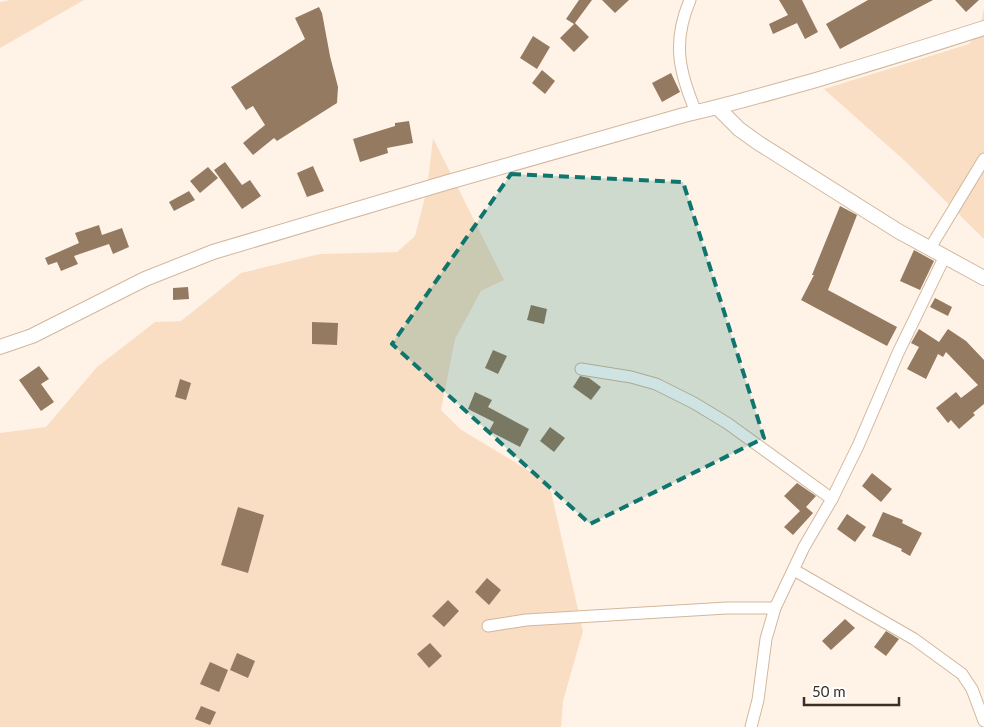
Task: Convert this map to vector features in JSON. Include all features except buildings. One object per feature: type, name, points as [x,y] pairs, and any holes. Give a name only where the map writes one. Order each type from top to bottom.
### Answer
[{"type":"street","points":[[690,0],[682,30],[679,59],[681,74],[696,112]]},
{"type":"street","points":[[0,347],[32,336],[145,280],[213,252],[444,183],[696,112],[718,108],[905,54],[984,28]]},
{"type":"street","points":[[718,108],[739,129],[757,142],[898,230],[984,278]]},
{"type":"street","points":[[930,248],[984,159]]},
{"type":"street","points":[[751,727],[758,700],[766,639],[775,608],[804,548],[832,499],[858,446],[898,353],[945,256]]},
{"type":"street","points":[[581,369],[631,376],[656,384],[694,403],[727,423],[832,499]]},
{"type":"street","points":[[794,570],[914,639],[962,674],[972,689],[984,721]]},
{"type":"street","points":[[488,626],[526,620],[727,608],[775,608]]},
{"type":"highlighted area","points":[[511,174],[683,182],[764,438],[590,524],[392,344]]},
{"type":"shaded area","points":[[10,0],[84,0],[0,48],[0,2]]},
{"type":"shaded area","points":[[984,8],[984,239],[906,162],[824,89],[969,44],[979,31]]},
{"type":"shaded area","points":[[433,138],[504,280],[481,291],[455,339],[441,410],[460,429],[549,483],[583,631],[563,701],[561,727],[0,727],[0,433],[46,427],[97,367],[155,322],[181,321],[241,273],[320,254],[397,252],[415,236],[427,189]]}]
